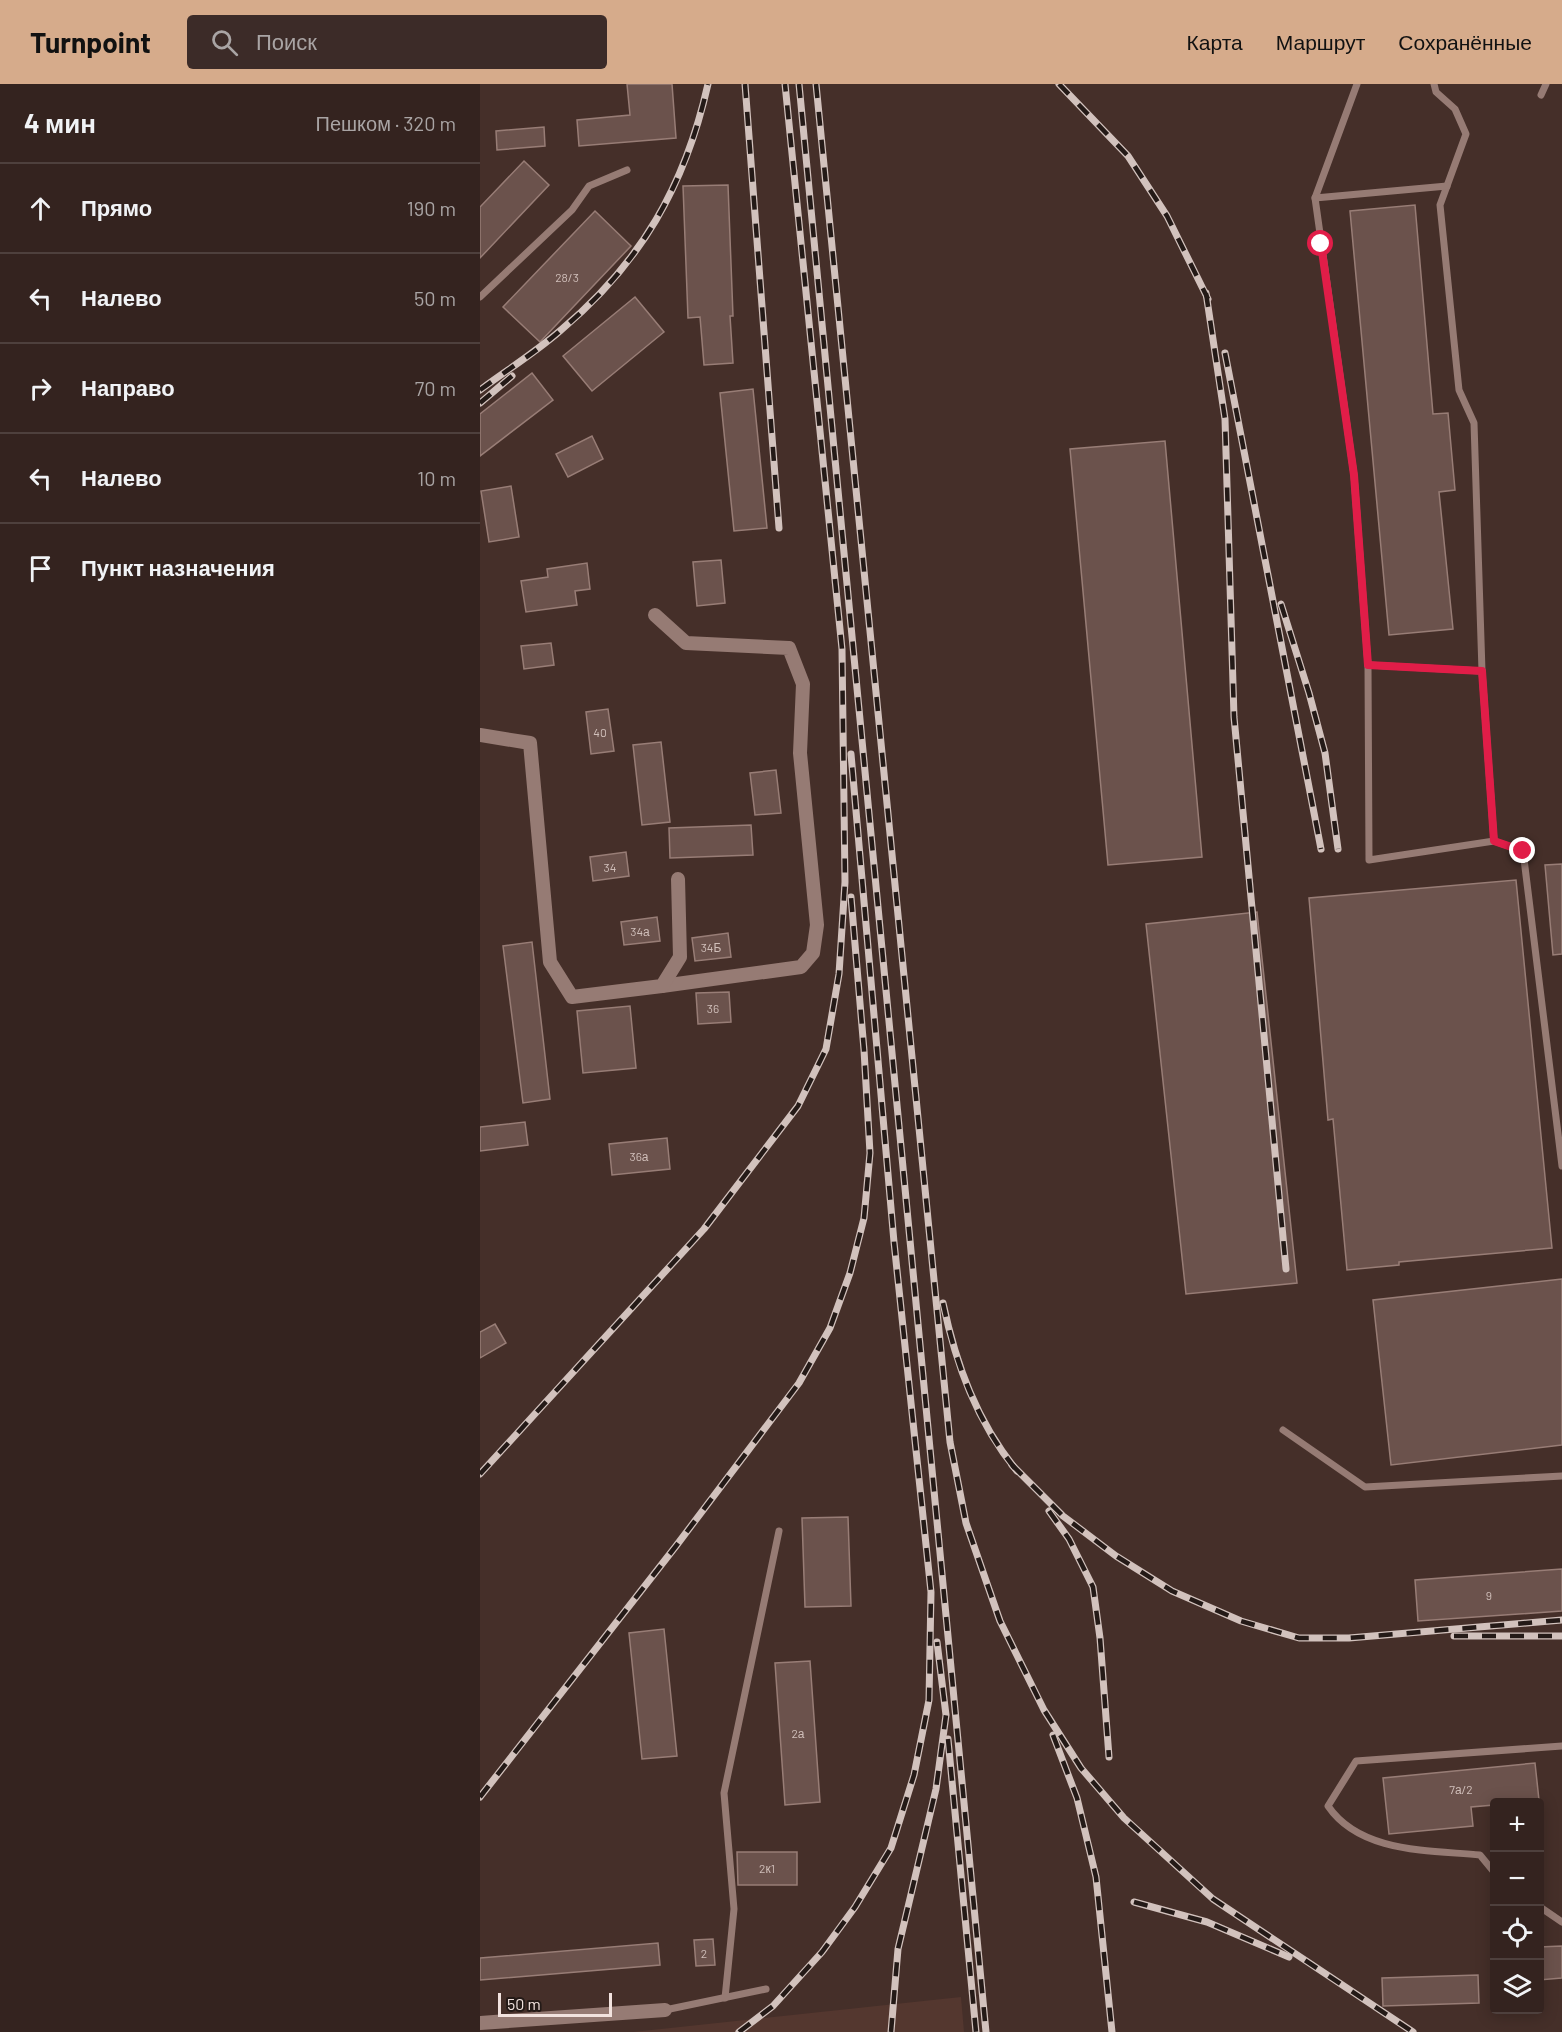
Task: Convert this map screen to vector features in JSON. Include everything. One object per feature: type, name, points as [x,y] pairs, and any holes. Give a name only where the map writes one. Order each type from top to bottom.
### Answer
[{"type":"street","points":[[480,735],[531,743],[550,962],[572,997],[801,967],[813,953],[817,925],[800,753],[803,684],[789,648],[686,643],[655,615]]},
{"type":"street","points":[[662,986],[680,957],[678,879]]},
{"type":"street","points":[[480,2023],[665,2010]]},
{"type":"lane","points":[[1357,84],[1315,198],[1354,475],[1368,665],[1370,860],[1494,841],[1523,851],[1562,1166]]},
{"type":"lane","points":[[1434,84],[1436,92],[1455,109],[1466,134],[1440,205],[1459,390],[1474,423],[1482,671],[1494,841]]},
{"type":"lane","points":[[1541,95],[1545,84]]},
{"type":"lane","points":[[480,297],[572,210],[589,186],[627,170]]},
{"type":"lane","points":[[1315,198],[1447,186]]},
{"type":"lane","points":[[1368,665],[1482,671]]},
{"type":"lane","points":[[1283,1430],[1365,1487],[1562,1476]]},
{"type":"lane","points":[[725,1998],[734,1909],[724,1793],[779,1532]]},
{"type":"lane","points":[[1490,1867],[1480,1855],[1378,1843],[1338,1821],[1328,1806],[1356,1761],[1562,1746]]},
{"type":"lane","points":[[1544,1910],[1562,1922]]},
{"type":"lane","points":[[665,2010],[766,1989]]},
{"type":"shaded area","points":[[961,1997],[964,2032],[633,2032]]},
{"type":"building","points":[[627,84],[672,84],[676,138],[579,146],[577,120],[630,115]]},
{"type":"building","points":[[544,127],[545,146],[497,150],[496,131]]},
{"type":"building","points":[[524,161],[549,185],[480,258],[480,207]]},
{"type":"building","points":[[728,185],[733,363],[704,365],[700,317],[688,318],[683,186]]},
{"type":"building","points":[[1415,205],[1433,414],[1448,413],[1455,490],[1439,492],[1453,629],[1389,635],[1350,211]]},
{"type":"building","points":[[595,211],[631,246],[540,342],[503,307]]},
{"type":"building","points":[[635,297],[664,332],[592,391],[563,356]]},
{"type":"building","points":[[532,373],[553,400],[480,456],[480,414]]},
{"type":"building","points":[[753,389],[767,528],[734,531],[720,393]]},
{"type":"building","points":[[592,436],[603,459],[568,477],[556,454]]},
{"type":"building","points":[[1165,441],[1202,857],[1108,865],[1070,449]]},
{"type":"building","points":[[511,486],[519,537],[489,542],[481,491]]},
{"type":"building","points":[[721,560],[725,603],[697,606],[693,562]]},
{"type":"building","points":[[587,563],[590,589],[575,591],[577,605],[526,612],[521,581],[548,577],[547,569]]},
{"type":"building","points":[[551,643],[554,665],[524,669],[521,646]]},
{"type":"building","points":[[608,709],[614,751],[591,754],[586,712]]},
{"type":"building","points":[[661,742],[670,822],[642,825],[633,745]]},
{"type":"building","points":[[776,770],[781,813],[755,815],[750,773]]},
{"type":"building","points":[[751,825],[753,855],[670,858],[669,828]]},
{"type":"building","points":[[626,852],[629,876],[593,881],[590,857]]},
{"type":"building","points":[[1562,864],[1562,954],[1553,955],[1545,865]]},
{"type":"building","points":[[1516,880],[1552,1248],[1399,1262],[1399,1265],[1347,1270],[1333,1119],[1328,1120],[1309,898]]},
{"type":"building","points":[[1257,912],[1297,1283],[1186,1294],[1146,924]]},
{"type":"building","points":[[657,917],[660,941],[624,945],[621,922]]},
{"type":"building","points":[[728,933],[731,957],[695,961],[692,938]]},
{"type":"building","points":[[532,942],[550,1099],[523,1103],[503,946]]},
{"type":"building","points":[[729,992],[731,1022],[698,1024],[696,993]]},
{"type":"building","points":[[630,1006],[636,1068],[583,1073],[577,1011]]},
{"type":"building","points":[[525,1122],[528,1145],[480,1151],[480,1127]]},
{"type":"building","points":[[667,1138],[670,1169],[612,1175],[609,1144]]},
{"type":"building","points":[[1562,1279],[1562,1445],[1391,1465],[1373,1300]]},
{"type":"building","points":[[495,1324],[506,1343],[480,1358],[480,1332]]},
{"type":"building","points":[[848,1517],[851,1606],[805,1607],[802,1518]]},
{"type":"building","points":[[1562,1569],[1562,1611],[1418,1621],[1415,1580]]},
{"type":"building","points":[[664,1629],[677,1756],[642,1759],[629,1633]]},
{"type":"building","points":[[810,1661],[820,1802],[785,1805],[775,1663]]},
{"type":"building","points":[[1535,1763],[1539,1798],[1490,1798],[1490,1805],[1471,1807],[1473,1826],[1389,1834],[1383,1778]]},
{"type":"building","points":[[737,1852],[797,1852],[797,1885],[738,1885]]},
{"type":"building","points":[[713,1939],[715,1965],[696,1966],[694,1940]]},
{"type":"building","points":[[658,1943],[660,1965],[480,1980],[480,1958]]},
{"type":"building","points":[[1562,1946],[1562,1978],[1544,1980],[1544,1947]]},
{"type":"building","points":[[1478,1975],[1479,2003],[1383,2006],[1382,1978]]},
{"type":"railway","points":[[480,390],[561,330],[614,278],[637,250],[656,220],[687,156],[708,84]]},
{"type":"railway","points":[[745,84],[779,528]]},
{"type":"railway","points":[[480,1474],[704,1229],[798,1106],[826,1049],[839,974],[845,882],[842,649],[785,84]]},
{"type":"railway","points":[[799,84],[986,2032]]},
{"type":"railway","points":[[816,84],[950,1442],[966,1523],[1000,1621],[1044,1710],[1081,1768],[1124,1818],[1213,1899],[1413,2032]]},
{"type":"railway","points":[[1059,84],[1128,156],[1167,216],[1208,299]]},
{"type":"railway","points":[[1206,293],[1225,419],[1234,717],[1286,1269]]},
{"type":"railway","points":[[1225,353],[1321,849]]},
{"type":"railway","points":[[480,403],[512,376]]},
{"type":"railway","points":[[1281,604],[1325,753],[1338,849]]},
{"type":"railway","points":[[739,2032],[773,2006],[822,1952],[855,1907],[891,1848],[914,1775],[929,1700],[931,1592],[894,1242],[851,754]]},
{"type":"railway","points":[[480,1797],[676,1546],[799,1383],[830,1328],[850,1273],[864,1218],[870,1153],[851,897]]},
{"type":"railway","points":[[943,1303],[954,1349],[979,1413],[1017,1471]]},
{"type":"railway","points":[[1012,1465],[1063,1516],[1116,1556],[1172,1591],[1241,1621],[1299,1638],[1349,1638],[1562,1620]]},
{"type":"railway","points":[[1049,1511],[1069,1539],[1093,1587],[1100,1638],[1109,1757]]},
{"type":"railway","points":[[1454,1636],[1562,1636]]},
{"type":"railway","points":[[891,2032],[898,1949],[936,1789],[946,1715],[937,1642]]},
{"type":"railway","points":[[1053,1735],[1077,1798],[1096,1877],[1112,2032]]},
{"type":"railway","points":[[948,1739],[976,2032]]},
{"type":"railway","points":[[1134,1902],[1207,1922],[1289,1957]]},
{"type":"route","points":[[1321,244],[1354,475],[1368,665],[1482,671],[1494,841],[1523,851]]}]
